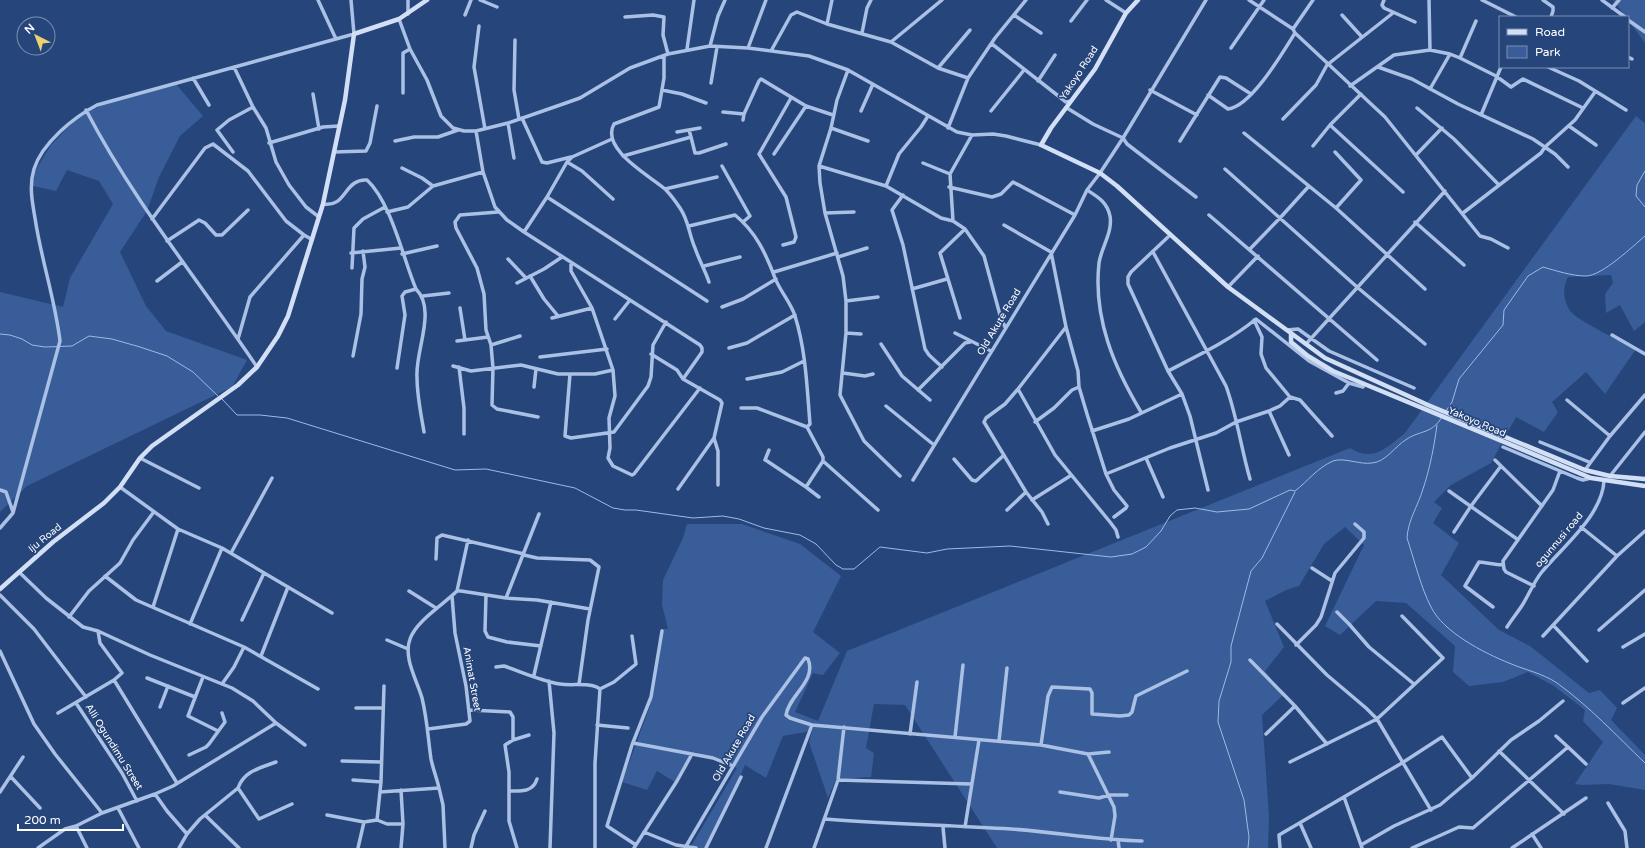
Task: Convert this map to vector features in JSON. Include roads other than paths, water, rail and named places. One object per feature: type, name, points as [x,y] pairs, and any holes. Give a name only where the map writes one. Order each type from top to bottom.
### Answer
[{"type":"main road","points":[[354,34],[400,19],[427,0]]},
{"type":"main road","name":"Yakoyo Road","points":[[1041,145],[1051,128],[1095,69],[1126,13],[1138,0]]},
{"type":"main road","name":"Iju Road","points":[[0,589],[53,542],[104,503],[120,487],[140,458],[152,446],[227,393],[257,367],[278,336],[288,316],[311,239],[320,217],[339,126],[354,34]]},
{"type":"main road","points":[[1041,145],[1100,174],[1127,194],[1228,287],[1325,358],[1428,405],[1585,470],[1610,476],[1645,479]]},
{"type":"main road","name":"Yakoyo Road","points":[[1289,332],[1291,342],[1308,356],[1333,371],[1590,478],[1645,486]]},
{"type":"street","points":[[318,0],[336,39]]},
{"type":"street","points":[[0,528],[13,513],[57,357],[60,341],[38,235],[31,190],[34,170],[43,153],[70,121],[86,110],[112,99],[354,34],[351,0]]},
{"type":"street","points":[[408,0],[408,14]]},
{"type":"street","points":[[465,14],[471,0]]},
{"type":"street","points":[[480,0],[497,7]]},
{"type":"street","points":[[687,49],[694,0]]},
{"type":"street","points":[[710,46],[724,0]]},
{"type":"street","points":[[748,48],[766,0]]},
{"type":"street","points":[[827,24],[832,0]]},
{"type":"street","points":[[862,33],[867,8],[871,0]]},
{"type":"street","points":[[891,42],[942,0]]},
{"type":"street","points":[[948,128],[968,78],[1026,0]]},
{"type":"street","points":[[1071,21],[1087,0]]},
{"type":"street","points":[[1106,0],[1126,13]]},
{"type":"street","name":"Old Akute Road","points":[[913,480],[1005,327],[1075,215],[1087,190],[1100,174],[1123,138],[1150,90],[1206,0]]},
{"type":"street","points":[[1250,0],[1294,31],[1327,65],[1385,117],[1446,191],[1480,236],[1491,239],[1508,248]]},
{"type":"street","points":[[1231,48],[1264,0]]},
{"type":"street","points":[[1208,95],[1228,109],[1237,106],[1251,94],[1276,64],[1313,0]]},
{"type":"street","points":[[1384,0],[1382,4],[1384,8],[1415,22]]},
{"type":"street","points":[[1430,0],[1430,50]]},
{"type":"street","points":[[1482,0],[1514,16]]},
{"type":"street","points":[[1543,0],[1552,7],[1553,11],[1551,16]]},
{"type":"street","points":[[1602,0],[1624,16]]},
{"type":"street","points":[[1612,8],[1619,0]]},
{"type":"street","points":[[771,51],[784,26],[795,13],[827,24],[891,42],[938,68],[968,78]]},
{"type":"street","points":[[1284,119],[1316,85],[1327,65],[1393,13]]},
{"type":"street","points":[[625,17],[653,15],[664,17],[663,35],[668,54]]},
{"type":"street","points":[[1014,15],[1041,33]]},
{"type":"street","points":[[1342,15],[1362,37]]},
{"type":"street","points":[[400,19],[410,49],[427,80],[441,116],[448,124],[459,130]]},
{"type":"street","points":[[1460,58],[1476,21]]},
{"type":"street","points":[[1629,21],[1645,32]]},
{"type":"street","points":[[479,26],[474,67],[485,129]]},
{"type":"street","points":[[938,68],[970,30]]},
{"type":"street","points":[[515,40],[514,90],[520,119],[542,162],[547,163],[572,157],[612,139]]},
{"type":"street","points":[[992,44],[1066,102],[1072,101]]},
{"type":"street","points":[[395,141],[414,137],[438,137],[459,130],[476,131],[520,119],[580,98],[630,68],[668,54],[687,49],[710,46],[748,48],[809,56],[848,70],[948,128],[972,135],[993,134],[1041,145]]},
{"type":"street","points":[[711,83],[715,68],[717,47]]},
{"type":"street","points":[[403,93],[404,53],[410,49]]},
{"type":"street","points":[[1350,86],[1394,55],[1430,50],[1450,54],[1460,58],[1496,76],[1511,87],[1523,79],[1583,108]]},
{"type":"street","points":[[1430,89],[1450,54]]},
{"type":"street","points":[[1038,81],[1055,55]]},
{"type":"street","points":[[664,56],[661,105],[657,109],[614,124],[612,139],[623,156],[641,173],[665,189],[680,208],[689,226],[694,248],[704,266],[709,282]]},
{"type":"street","points":[[234,67],[253,107],[266,128],[269,143],[276,162],[289,185],[306,207],[320,217]]},
{"type":"street","points":[[1378,67],[1412,79],[1481,115],[1515,130],[1545,147],[1555,154],[1568,167]]},
{"type":"street","points":[[1481,115],[1500,68]]},
{"type":"street","points":[[1550,68],[1579,81],[1626,110]]},
{"type":"street","points":[[848,70],[819,166],[825,213],[837,255],[846,300],[846,333],[841,399],[859,434],[900,476]]},
{"type":"street","points":[[991,111],[1024,70]]},
{"type":"street","points":[[1180,141],[1221,76],[1251,94]]},
{"type":"street","points":[[193,78],[209,105]]},
{"type":"street","points":[[743,120],[744,114],[760,79],[806,106],[834,115]]},
{"type":"street","points":[[861,111],[873,84]]},
{"type":"street","points":[[662,90],[682,94],[706,103]]},
{"type":"street","points":[[1150,90],[1197,115]]},
{"type":"street","points":[[1463,213],[1541,154],[1545,147],[1570,126],[1595,92]]},
{"type":"street","points":[[313,94],[318,129]]},
{"type":"street","points":[[1313,146],[1330,125],[1361,94]]},
{"type":"street","points":[[783,245],[794,242],[796,237],[786,196],[759,154],[791,98]]},
{"type":"street","points":[[334,152],[366,151],[370,143],[377,106]]},
{"type":"street","points":[[774,154],[806,106]]},
{"type":"street","points":[[233,152],[217,130],[229,120],[253,107]]},
{"type":"street","points":[[1067,108],[1093,124],[1123,138],[1127,144],[1196,197]]},
{"type":"street","points":[[1417,108],[1442,128],[1474,158],[1499,185]]},
{"type":"street","points":[[86,110],[108,152],[152,219],[257,367]]},
{"type":"street","points":[[724,112],[744,114]]},
{"type":"street","points":[[886,186],[899,154],[928,116]]},
{"type":"street","points":[[508,122],[514,158]]},
{"type":"street","points":[[1330,125],[1403,192]]},
{"type":"street","points":[[269,143],[318,129],[339,126]]},
{"type":"street","points":[[1570,126],[1596,145]]},
{"type":"street","points":[[677,132],[700,128]]},
{"type":"street","points":[[831,128],[868,141]]},
{"type":"street","points":[[1416,155],[1442,128]]},
{"type":"street","points":[[689,130],[695,153],[726,144]]},
{"type":"street","points":[[476,131],[483,172],[498,212],[524,232],[666,322],[702,348],[702,352],[684,379]]},
{"type":"street","points":[[1244,133],[1336,208],[1386,256],[1425,289]]},
{"type":"street","points":[[953,221],[953,208],[949,187],[950,174],[972,135]]},
{"type":"street","points":[[623,156],[691,137]]},
{"type":"street","points":[[152,219],[204,148],[213,144],[248,171],[286,221],[311,239]]},
{"type":"street","points":[[1335,152],[1361,180],[1336,208]]},
{"type":"street","points":[[524,232],[547,197],[566,162],[572,157]]},
{"type":"street","points":[[566,162],[582,171],[613,199]]},
{"type":"street","points":[[923,163],[950,174]]},
{"type":"street","points":[[722,166],[750,216],[743,222]]},
{"type":"street","points":[[819,166],[886,186],[941,218],[953,221],[965,229],[984,256],[1000,315],[1005,327]]},
{"type":"street","points":[[402,168],[422,178],[433,186]]},
{"type":"street","points":[[1225,169],[1358,287],[1425,344]]},
{"type":"street","points":[[387,212],[408,207],[433,186],[483,172]]},
{"type":"street","points":[[665,189],[717,177]]},
{"type":"street","points":[[323,204],[336,204],[352,185],[362,180],[368,180],[385,207],[402,248],[402,254],[416,289],[423,296],[425,312],[416,376],[424,432]]},
{"type":"street","points":[[949,187],[992,197],[1001,194],[1013,182],[1075,215]]},
{"type":"street","points":[[1250,249],[1309,186]]},
{"type":"street","points":[[1087,190],[1106,204],[1110,216],[1108,231],[1099,262],[1101,320],[1110,354],[1141,412]]},
{"type":"street","points":[[1306,344],[1415,222],[1446,191]]},
{"type":"street","points":[[903,195],[892,210],[903,245],[925,349],[929,355],[942,367]]},
{"type":"street","points":[[547,197],[706,300]]},
{"type":"street","points":[[352,268],[351,253],[354,228],[363,219],[385,207]]},
{"type":"street","points":[[167,241],[199,220],[205,223],[216,235],[222,235],[248,210]]},
{"type":"street","points":[[498,212],[460,215],[455,222],[456,228],[480,274],[484,294],[488,337],[491,345],[493,368],[492,402],[494,407],[538,417]]},
{"type":"street","points":[[825,213],[854,212]]},
{"type":"street","points":[[689,226],[735,215],[759,241],[794,315],[804,361],[810,424],[808,427]]},
{"type":"street","points":[[1209,215],[1377,360]]},
{"type":"street","points":[[1415,222],[1464,265]]},
{"type":"street","points":[[1004,225],[1051,252],[1066,327],[1078,372],[1079,387],[1092,431],[1106,474],[1114,490],[1127,506],[1114,517]]},
{"type":"street","points":[[960,318],[940,253],[965,229]]},
{"type":"street","points":[[238,339],[250,297],[304,235]]},
{"type":"street","points":[[1168,237],[1130,272],[1128,284],[1168,371],[1182,394],[1196,439],[1208,490]]},
{"type":"street","points":[[402,254],[437,246]]},
{"type":"street","points":[[351,253],[402,248]]},
{"type":"street","points":[[774,272],[867,248]]},
{"type":"street","points":[[353,356],[361,314],[362,279],[365,267],[363,251]]},
{"type":"street","points":[[1153,252],[1226,386],[1233,404],[1250,479]]},
{"type":"street","points":[[1228,287],[1258,256]]},
{"type":"street","points":[[517,283],[562,257]]},
{"type":"street","points":[[704,266],[740,257]]},
{"type":"street","points":[[508,259],[528,277],[558,316]]},
{"type":"street","points":[[157,281],[182,262]]},
{"type":"street","points":[[571,262],[571,271],[592,308],[613,370],[615,396],[609,418],[608,461],[613,466],[632,475],[634,474],[700,388]]},
{"type":"street","points":[[722,307],[743,299],[776,279]]},
{"type":"street","points":[[912,289],[947,279]]},
{"type":"street","points":[[397,368],[405,315],[402,296],[405,292],[416,289]]},
{"type":"street","points":[[423,296],[449,293]]},
{"type":"street","points":[[846,300],[878,297]]},
{"type":"street","points":[[615,319],[630,300]]},
{"type":"street","points":[[460,308],[465,340]]},
{"type":"street","points":[[552,318],[592,308]]},
{"type":"street","points":[[729,348],[747,343],[794,315]]},
{"type":"street","points":[[1168,371],[1207,352],[1238,334],[1257,319],[1305,358],[1349,383],[1363,387]]},
{"type":"street","points":[[1254,320],[1262,337],[1262,354],[1266,368],[1290,397],[1300,400],[1332,436]]},
{"type":"street","points":[[570,374],[565,436],[570,438],[616,430],[648,386],[651,377],[651,354],[654,340],[666,322]]},
{"type":"street","points":[[1048,524],[1042,512],[1026,492],[984,422],[986,418],[1005,404],[1018,389],[1066,327]]},
{"type":"street","points":[[1289,332],[1298,329],[1310,339],[1329,351],[1414,388]]},
{"type":"street","points":[[846,333],[861,334]]},
{"type":"street","points":[[955,333],[970,342],[991,351]]},
{"type":"street","points":[[1612,335],[1645,354]]},
{"type":"street","points":[[491,345],[520,336]]},
{"type":"street","points":[[457,341],[488,337]]},
{"type":"street","points":[[918,390],[965,343],[970,342]]},
{"type":"street","points":[[881,344],[902,376],[930,400]]},
{"type":"street","points":[[540,357],[607,349]]},
{"type":"street","points":[[651,354],[678,370],[684,379],[720,400],[722,403],[714,438],[678,489]]},
{"type":"street","points":[[747,379],[782,372],[804,361]]},
{"type":"street","points":[[453,366],[471,371],[521,365],[546,372],[570,374],[595,374],[613,370]]},
{"type":"street","points":[[459,367],[464,408],[464,434]]},
{"type":"street","points":[[534,387],[536,369]]},
{"type":"street","points":[[843,373],[864,376],[873,374]]},
{"type":"street","points":[[1336,393],[1342,391],[1349,383]]},
{"type":"street","points":[[1035,422],[1054,408],[1072,390],[1079,387]]},
{"type":"street","points":[[1018,389],[1035,422],[1055,455],[1070,476],[1110,522],[1116,530],[1118,537]]},
{"type":"street","points":[[1092,431],[1129,419],[1141,412],[1182,394]]},
{"type":"street","points":[[1585,470],[1589,462],[1645,395]]},
{"type":"street","points":[[1106,474],[1196,439],[1216,433],[1236,422],[1269,411],[1280,406],[1290,397]]},
{"type":"street","points":[[1568,400],[1610,436]]},
{"type":"street","points":[[886,406],[934,445]]},
{"type":"street","points":[[741,408],[757,408],[808,427],[821,452],[823,461],[878,510]]},
{"type":"street","points":[[1269,411],[1289,455]]},
{"type":"street","points":[[1610,476],[1645,432]]},
{"type":"street","points":[[714,438],[718,451],[718,485]]},
{"type":"street","points":[[1540,442],[1589,462]]},
{"type":"street","points":[[1503,447],[1583,480],[1590,478]]},
{"type":"street","points":[[769,450],[765,460],[806,487],[818,497]]},
{"type":"street","points":[[954,459],[972,480],[976,481],[1004,455]]},
{"type":"street","points":[[140,458],[199,488]]},
{"type":"street","points":[[1146,458],[1163,497]]},
{"type":"street","points":[[1495,460],[1542,506]]},
{"type":"street","points":[[806,487],[823,461]]},
{"type":"street","points":[[1454,532],[1471,506],[1501,466]]},
{"type":"street","points":[[1534,586],[1506,572],[1503,565],[1504,558],[1553,490],[1560,471]]},
{"type":"street","points":[[1032,500],[1070,476]]},
{"type":"street","points":[[231,553],[272,478]]},
{"type":"street","name":"ogunnusi road","points":[[1507,626],[1541,573],[1581,528],[1602,494],[1604,481]]},
{"type":"street","points":[[120,487],[153,513],[178,529],[222,548],[332,613]]},
{"type":"street","points":[[0,490],[6,492],[13,513]]},
{"type":"street","points":[[1449,491],[1517,539]]},
{"type":"street","points":[[1007,510],[1026,492]]},
{"type":"street","points":[[69,618],[89,591],[120,563],[133,540],[153,513]]},
{"type":"street","points":[[506,598],[539,514]]},
{"type":"street","points":[[1296,645],[1316,625],[1321,616],[1332,581],[1339,567],[1364,538],[1364,532],[1355,524]]},
{"type":"street","points":[[1581,528],[1617,556]]},
{"type":"street","points":[[153,607],[178,529]]},
{"type":"street","points":[[1543,636],[1617,556],[1645,531]]},
{"type":"street","points":[[436,559],[437,538],[439,535],[468,540],[537,558],[590,560],[596,563],[599,567],[590,609],[579,684]]},
{"type":"street","points":[[446,848],[443,805],[431,760],[428,729],[422,698],[412,671],[408,648],[413,634],[436,608],[457,591],[468,540]]},
{"type":"street","points":[[190,624],[222,548]]},
{"type":"street","points":[[1493,607],[1465,586],[1480,562],[1483,561],[1490,565],[1503,565]]},
{"type":"street","points":[[1312,568],[1332,581]]},
{"type":"street","points":[[19,572],[69,618],[83,626],[232,688],[253,701],[276,723],[305,746]]},
{"type":"street","points":[[242,620],[264,573]]},
{"type":"street","points":[[105,576],[136,600],[244,647],[318,689]]},
{"type":"street","points":[[261,656],[288,588]]},
{"type":"street","points":[[1599,630],[1645,590]]},
{"type":"street","points":[[409,591],[436,608]]},
{"type":"street","points":[[457,591],[466,591],[506,598],[551,602],[590,609]]},
{"type":"street","points":[[486,595],[485,631],[488,637],[541,646]]},
{"type":"street","points":[[0,596],[34,629],[86,697]]},
{"type":"street","name":"Animat Street","points":[[428,729],[468,723],[470,710],[455,633],[452,596]]},
{"type":"street","points":[[534,675],[551,602]]},
{"type":"street","points":[[1336,612],[1349,624],[1369,647],[1414,684]]},
{"type":"street","points":[[1290,762],[1377,719],[1443,658],[1402,616]]},
{"type":"street","points":[[1277,624],[1327,675],[1377,719],[1431,810]]},
{"type":"street","points":[[1553,625],[1587,661]]},
{"type":"street","points":[[58,713],[114,680],[122,673],[100,643],[98,631]]},
{"type":"street","points":[[662,631],[651,698],[632,743],[607,826],[635,847],[677,781],[692,754]]},
{"type":"street","points":[[1622,647],[1645,634]]},
{"type":"street","points":[[496,667],[504,666],[561,684],[579,684],[600,689],[614,682],[636,664],[632,636]]},
{"type":"street","points":[[387,640],[408,648]]},
{"type":"street","points":[[222,684],[234,667],[244,647]]},
{"type":"street","points":[[0,651],[34,724],[55,754],[102,813]]},
{"type":"street","name":"Old Akute Road","points":[[686,847],[762,717],[803,660],[808,659],[811,666],[810,672],[798,694],[788,708],[786,714],[790,718],[812,725]]},
{"type":"street","points":[[1250,660],[1295,706],[1327,744]]},
{"type":"street","points":[[956,737],[963,665]]},
{"type":"street","points":[[999,741],[1007,668]]},
{"type":"street","points":[[1041,745],[1048,696],[1052,686],[1090,689],[1092,693],[1092,714],[1126,716],[1132,712],[1136,696],[1187,671]]},
{"type":"street","points":[[203,677],[188,716],[218,731]]},
{"type":"street","points":[[147,678],[195,697]]},
{"type":"street","points":[[114,680],[177,783]]},
{"type":"street","points":[[549,681],[554,734],[550,848]]},
{"type":"street","points":[[910,734],[917,682]]},
{"type":"street","points":[[160,707],[168,686]]},
{"type":"street","points":[[377,820],[381,782],[384,686]]},
{"type":"street","points":[[1623,703],[1645,688]]},
{"type":"street","points":[[595,848],[594,805],[600,689]]},
{"type":"street","points":[[1344,797],[1362,846],[1394,826],[1431,810],[1451,797],[1499,751],[1563,701]]},
{"type":"street","name":"Alli Ogundimu Street","points":[[76,703],[122,773],[137,801]]},
{"type":"street","points":[[1266,734],[1295,706]]},
{"type":"street","points":[[356,708],[383,708]]},
{"type":"street","points":[[470,710],[510,712],[513,717],[513,740]]},
{"type":"street","points":[[189,755],[206,747],[225,722],[222,713]]},
{"type":"street","points":[[38,848],[65,829],[76,826],[102,813],[155,794],[177,783],[276,723]]},
{"type":"street","points":[[597,725],[628,728]]},
{"type":"street","points":[[766,848],[812,725],[1041,745],[1088,754],[1109,752]]},
{"type":"street","points":[[814,848],[838,780],[844,727]]},
{"type":"street","points":[[517,848],[508,821],[510,791],[509,772],[504,748],[506,744],[513,740],[529,736]]},
{"type":"street","points":[[1556,736],[1586,764]]},
{"type":"street","points":[[1280,848],[1279,835],[1402,763],[1442,737],[1472,778]]},
{"type":"street","points":[[965,827],[971,784],[980,740]]},
{"type":"street","points":[[632,743],[713,758],[733,766]]},
{"type":"street","points":[[1412,848],[1459,827],[1469,829],[1473,828],[1490,816],[1568,747]]},
{"type":"street","points":[[1499,751],[1564,814]]},
{"type":"street","points":[[1088,754],[1109,795],[1115,811],[1111,840]]},
{"type":"street","points":[[0,792],[23,757]]},
{"type":"street","points":[[342,761],[381,762]]},
{"type":"street","points":[[179,848],[187,834],[205,815],[238,788],[240,782],[248,773],[276,762]]},
{"type":"street","points":[[706,848],[741,776]]},
{"type":"street","points":[[10,777],[40,808]]},
{"type":"street","points":[[510,791],[529,790],[535,786],[537,779]]},
{"type":"street","points":[[353,780],[381,782]]},
{"type":"street","points":[[838,780],[971,784]]},
{"type":"street","points":[[238,788],[259,819],[292,804]]},
{"type":"street","points":[[380,792],[439,788]]},
{"type":"street","points":[[401,790],[403,824],[401,848]]},
{"type":"street","points":[[1060,792],[1099,798],[1109,795],[1127,795]]},
{"type":"street","points":[[155,794],[166,811],[187,834]]},
{"type":"street","points":[[1512,848],[1586,798]]},
{"type":"street","points":[[1608,802],[1625,831],[1627,848]]},
{"type":"street","points":[[118,808],[139,848]]},
{"type":"street","points":[[471,848],[474,835],[485,811]]},
{"type":"street","points":[[205,815],[238,848]]},
{"type":"street","points":[[327,815],[364,822],[377,820],[387,824],[403,824]]},
{"type":"street","points":[[825,819],[943,827],[1013,829],[1111,840],[1142,841]]},
{"type":"street","points":[[358,848],[364,822]]},
{"type":"street","points":[[1300,823],[1312,848]]},
{"type":"street","points":[[76,826],[88,848]]},
{"type":"street","points":[[943,827],[945,848]]},
{"type":"street","points":[[644,832],[676,845],[696,848]]},
{"type":"street","points":[[1532,834],[1541,848]]},
{"type":"street","points":[[1118,840],[1118,848]]},
{"type":"waterway","points":[[1645,171],[1637,185],[1636,196],[1645,207]]},
{"type":"waterway","points":[[1446,411],[1452,402],[1459,379],[1503,325],[1504,310],[1528,276],[1543,267],[1575,275],[1593,275],[1609,266],[1645,236]]},
{"type":"waterway","points":[[0,334],[10,335],[22,339],[32,345],[45,347],[72,346],[89,336],[112,339],[167,356],[193,372],[218,396]]},
{"type":"waterway","points":[[222,399],[237,415],[260,415],[287,418],[455,470],[486,469],[575,488],[613,508],[693,518],[723,516],[739,519],[764,528],[800,535],[816,544],[836,565],[843,569],[854,569],[880,547],[927,553],[947,549],[1010,546],[1111,557],[1132,554],[1146,547],[1161,531],[1170,516],[1177,510],[1195,508],[1217,512],[1249,509],[1290,490],[1295,491],[1317,471],[1333,461],[1342,460],[1372,463],[1382,460],[1407,439],[1430,429],[1442,417]]},
{"type":"waterway","points":[[1437,425],[1428,473],[1409,525],[1407,538],[1421,582],[1431,607],[1445,625],[1465,641],[1499,659],[1539,674],[1557,683],[1592,711],[1645,763]]},
{"type":"waterway","points":[[1248,848],[1249,837],[1244,800],[1218,722],[1219,701],[1231,662],[1231,646],[1251,571],[1262,558],[1295,492]]}]
